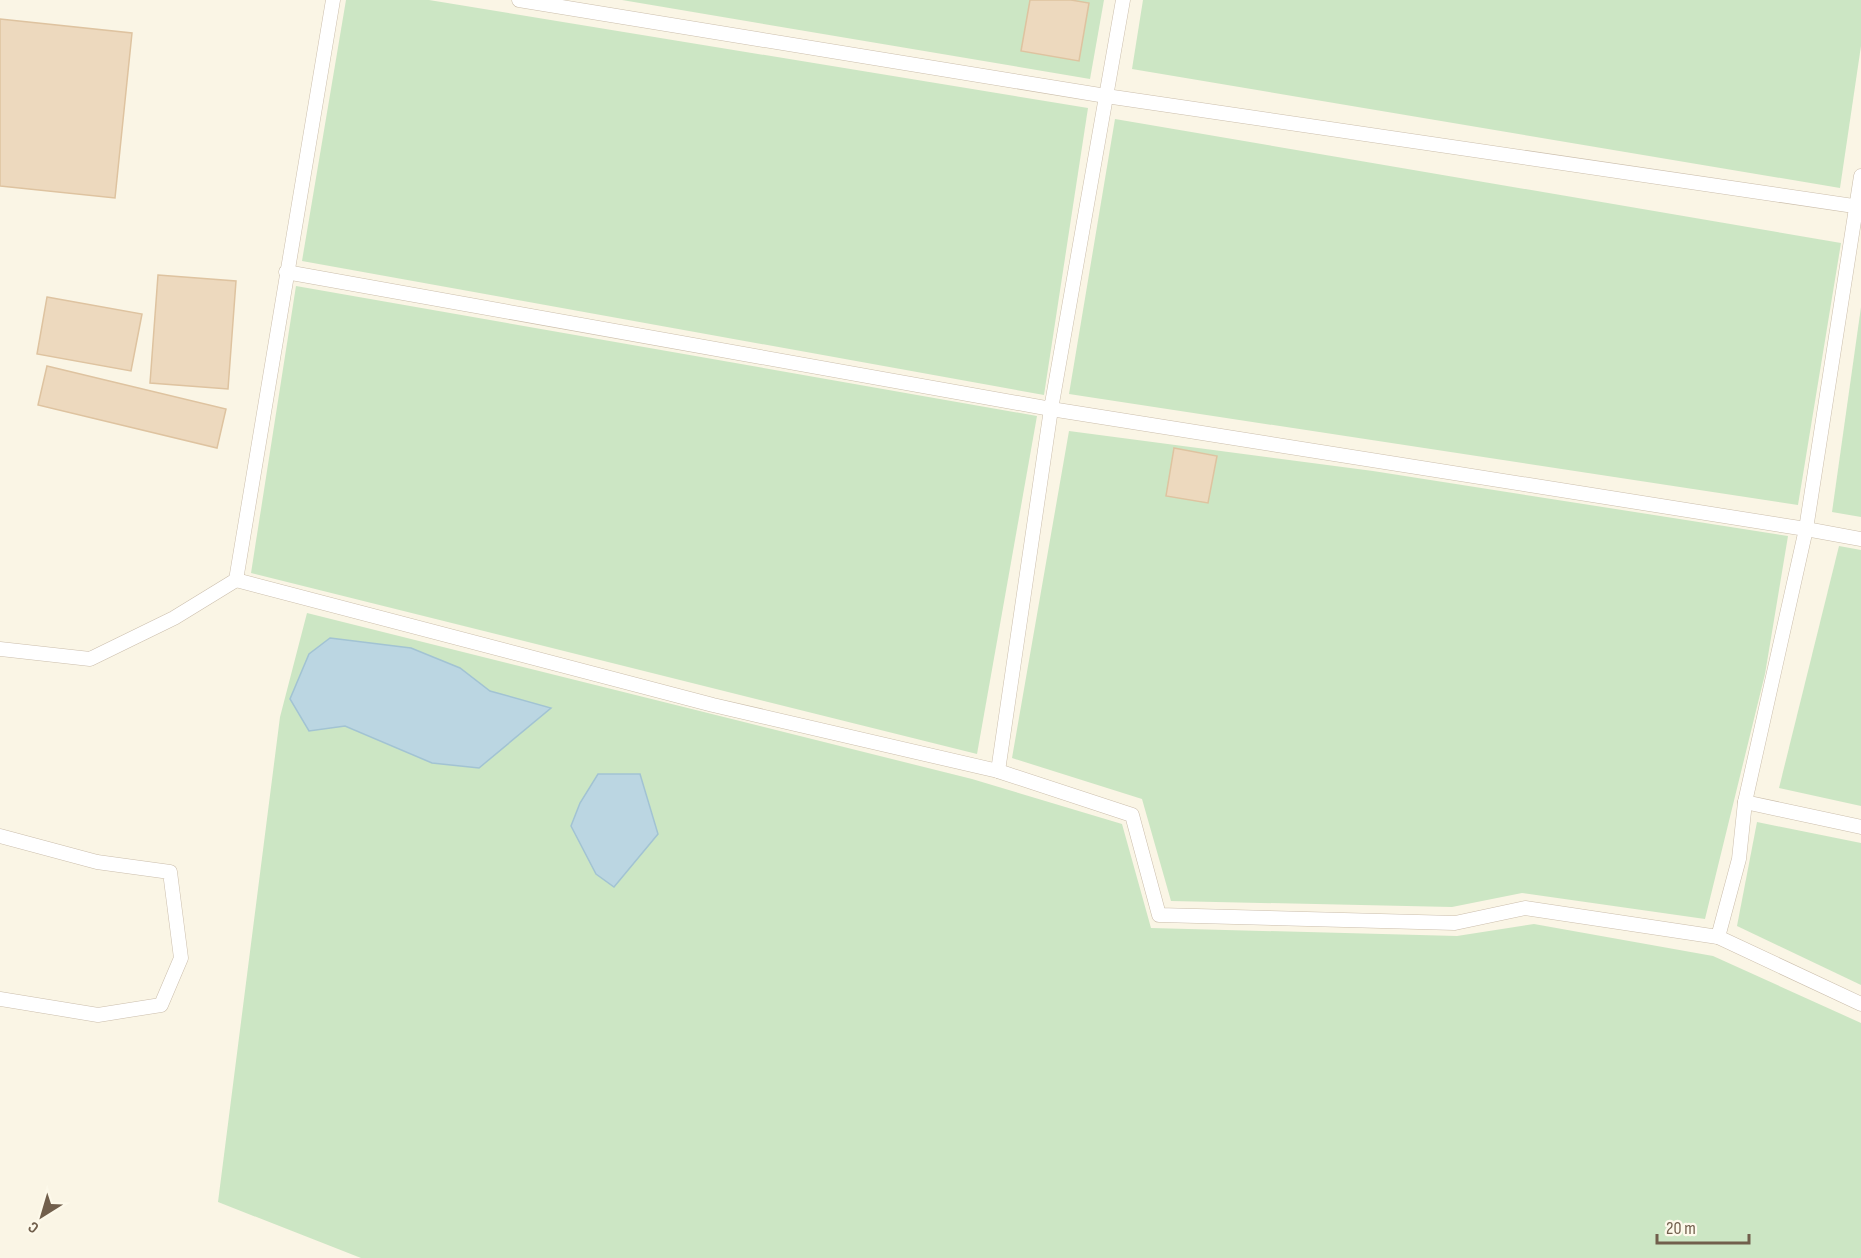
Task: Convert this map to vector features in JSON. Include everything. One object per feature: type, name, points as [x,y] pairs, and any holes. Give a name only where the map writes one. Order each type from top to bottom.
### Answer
[{"type":"lane","points":[[236,580],[333,0]]},
{"type":"lane","points":[[519,0],[1106,96],[1858,206]]},
{"type":"lane","points":[[998,771],[1051,409],[1123,0]]},
{"type":"lane","points":[[1718,937],[1738,860],[1744,802],[1806,529],[1861,176]]},
{"type":"lane","points":[[286,272],[1051,409],[1861,538]]},
{"type":"lane","points":[[0,649],[90,659],[174,618],[236,580],[713,705],[998,771],[1132,815],[1160,915],[1455,923],[1525,908],[1718,937],[1861,1004]]},
{"type":"lane","points":[[1744,802],[1861,827]]},
{"type":"lane","points":[[0,836],[97,862],[170,872],[181,958],[161,1005],[98,1015],[0,999]]},
{"type":"green space","points":[[346,0],[429,0],[1088,108],[1044,395],[302,261]]},
{"type":"green space","points":[[622,0],[1104,0],[1090,79]]},
{"type":"green space","points":[[1143,0],[1861,0],[1861,46],[1840,188],[1132,69]]},
{"type":"green space","points":[[1115,119],[1841,243],[1798,505],[1069,394]]},
{"type":"green space","points":[[296,286],[1037,416],[977,754],[251,573]]},
{"type":"green space","points":[[1861,307],[1861,517],[1832,512]]},
{"type":"green space","points":[[1069,431],[1373,471],[1788,536],[1765,674],[1705,919],[1522,893],[1452,907],[1171,901],[1142,799],[1012,758]]},
{"type":"green space","points":[[1839,546],[1861,550],[1861,806],[1779,788]]},
{"type":"green space","points":[[307,613],[972,779],[1122,824],[1151,928],[1457,936],[1534,924],[1713,956],[1861,1023],[1861,1258],[361,1258],[218,1202],[280,717]]},
{"type":"green space","points":[[1757,822],[1861,843],[1861,985],[1737,926]]},
{"type":"water","points":[[330,638],[411,648],[460,668],[490,691],[551,708],[479,768],[432,763],[345,726],[309,731],[290,699],[309,654]]},
{"type":"water","points":[[598,774],[640,774],[658,834],[614,887],[596,874],[571,826],[580,803]]},
{"type":"building","points":[[1030,0],[1071,0],[1089,3],[1079,61],[1021,51]]},
{"type":"building","points":[[0,19],[132,33],[115,198],[0,186]]},
{"type":"building","points":[[158,275],[236,281],[228,389],[150,383]]},
{"type":"building","points":[[47,297],[142,314],[131,371],[37,354]]},
{"type":"building","points":[[47,366],[226,409],[217,448],[38,405]]},
{"type":"building","points":[[1174,448],[1217,456],[1208,503],[1166,496]]}]
